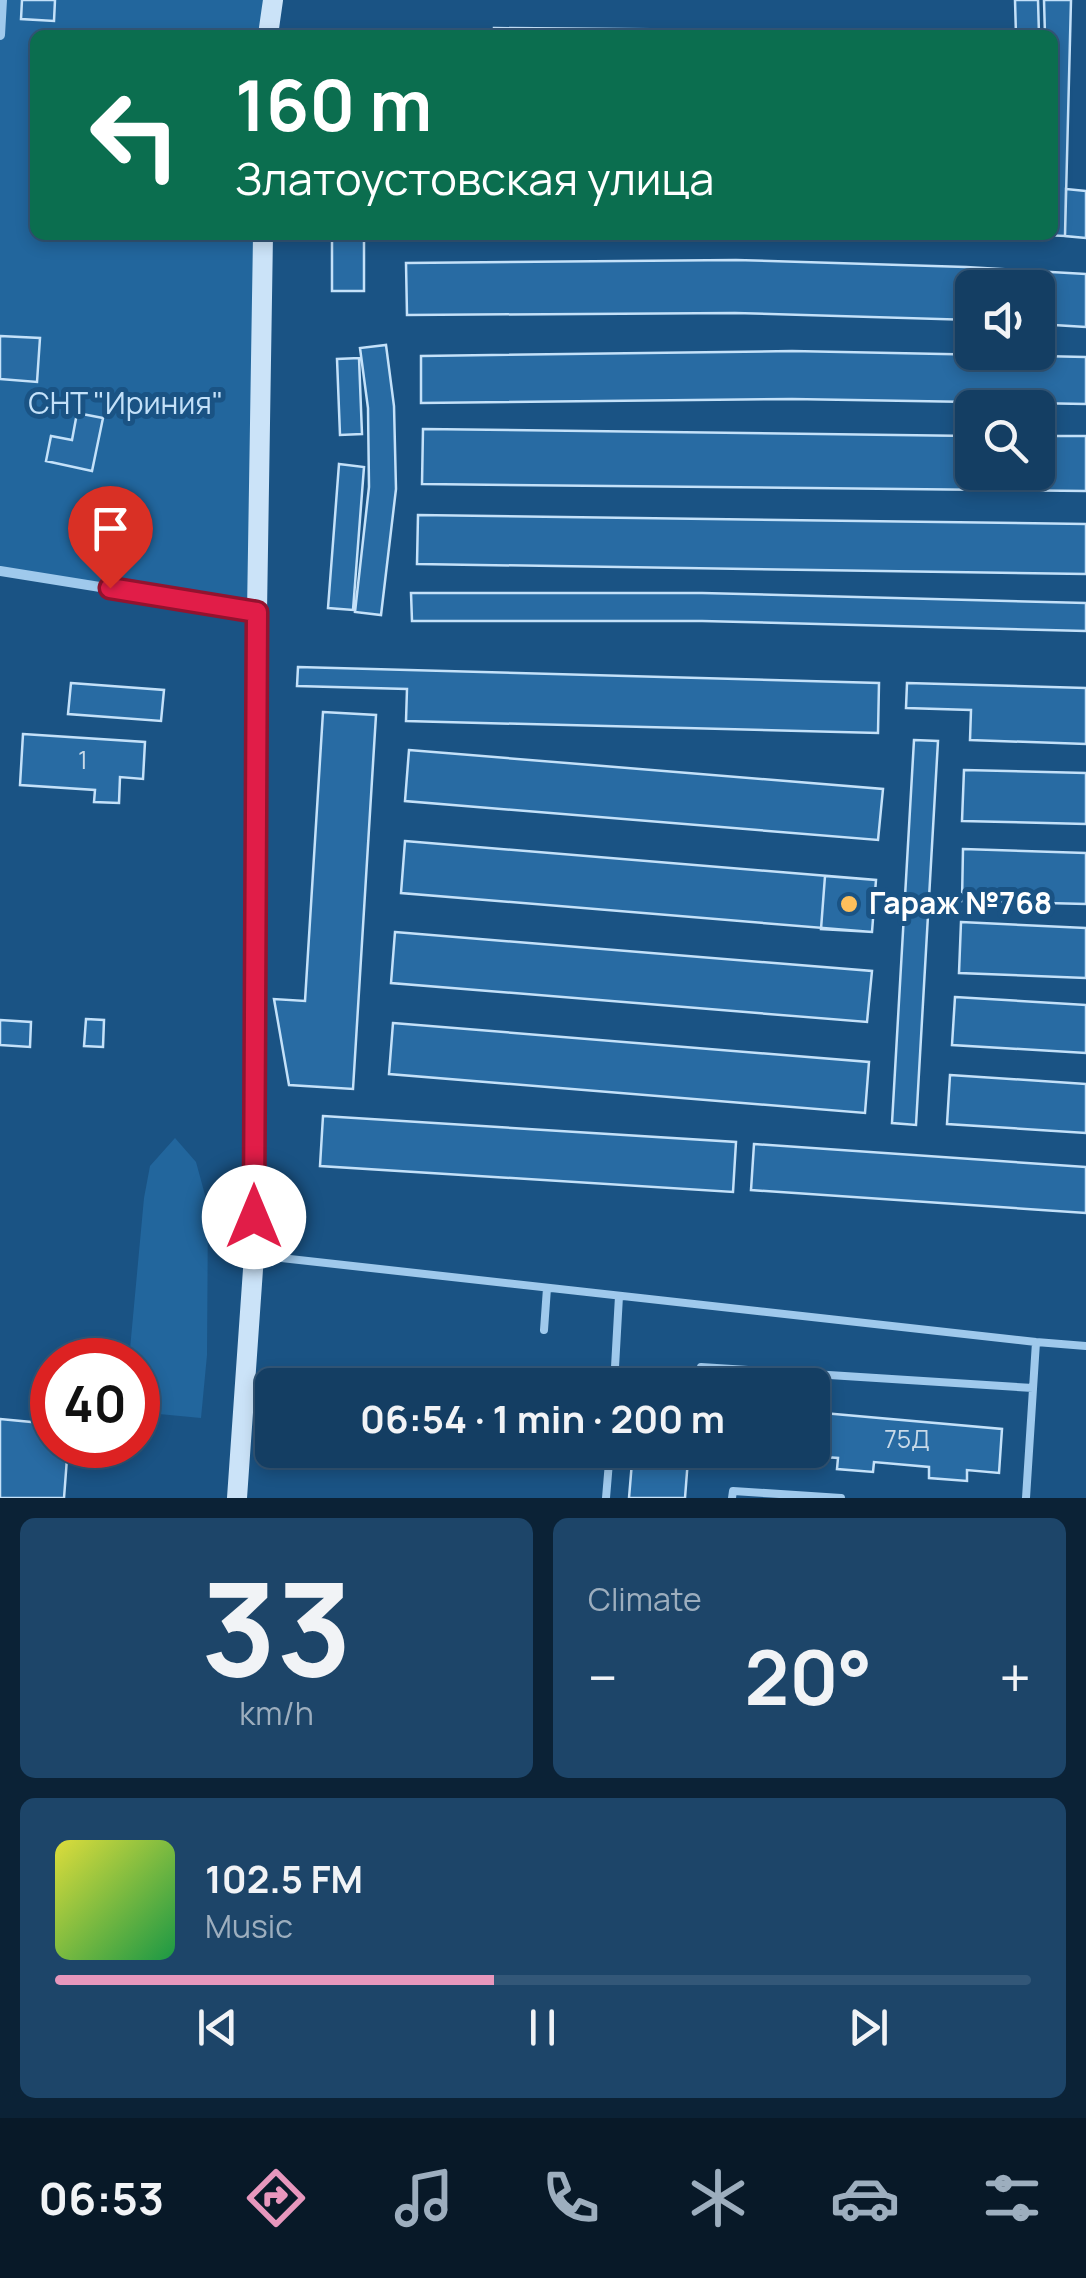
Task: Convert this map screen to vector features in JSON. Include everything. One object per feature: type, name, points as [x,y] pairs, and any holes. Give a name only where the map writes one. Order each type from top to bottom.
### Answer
[{"type":"street","points":[[0,35],[2,0]]},
{"type":"street","points":[[269,30],[273,0]]},
{"type":"street","points":[[237,1498],[254,1254],[263,240]]},
{"type":"street","points":[[0,570],[257,612]]},
{"type":"lane","points":[[254,1254],[1086,1346]]},
{"type":"lane","points":[[544,1330],[547,1288]]},
{"type":"lane","points":[[615,1368],[620,1296]]},
{"type":"lane","points":[[1026,1498],[1036,1342]]},
{"type":"lane","points":[[701,1367],[1034,1388]]},
{"type":"lane","points":[[606,1498],[608,1468]]},
{"type":"lane","points":[[732,1498],[733,1491],[840,1498]]},
{"type":"green space","name":"СНТ \"Ириния\"","points":[[0,0],[263,0],[260,30],[30,30],[30,240],[253,240],[250,603],[0,574]]},
{"type":"green space","points":[[175,1138],[196,1162],[208,1206],[207,1355],[201,1418],[160,1414],[160,1338],[131,1338],[150,1166]]},
{"type":"building","points":[[22,0],[55,0],[54,21],[21,19]]},
{"type":"building","points":[[1015,0],[1038,0],[1039,30],[1016,30]]},
{"type":"building","points":[[1044,0],[1071,0],[1065,236],[1058,236],[1058,30],[1045,30]]},
{"type":"building","points":[[494,28],[736,30],[494,30]]},
{"type":"building","points":[[1066,189],[1086,191],[1086,238],[1065,236]]},
{"type":"building","points":[[332,240],[364,240],[364,291],[332,291]]},
{"type":"building","points":[[736,260],[1017,270],[955,270],[955,319],[735,313],[407,315],[406,263]]},
{"type":"building","points":[[1055,272],[1086,274],[1086,327],[1055,325]]},
{"type":"building","points":[[0,336],[40,338],[37,382],[0,379]]},
{"type":"building","points":[[386,345],[394,406],[396,489],[381,615],[355,612],[369,487],[368,408],[360,348]]},
{"type":"building","points":[[792,351],[955,354],[955,370],[1055,370],[1055,356],[1086,357],[1086,404],[1055,403],[1055,390],[955,390],[955,402],[792,399],[421,403],[421,356]]},
{"type":"building","points":[[359,358],[362,434],[340,435],[337,359]]},
{"type":"building","points":[[77,413],[103,418],[92,471],[46,461],[51,436],[72,440]]},
{"type":"building","points":[[423,429],[955,436],[955,490],[422,484]]},
{"type":"building","points":[[1055,436],[1086,436],[1086,491],[991,490],[1055,490]]},
{"type":"building","points":[[339,464],[364,467],[353,610],[328,608]]},
{"type":"building","points":[[418,515],[1086,524],[1086,574],[417,564]]},
{"type":"building","points":[[411,593],[702,593],[1086,603],[1086,631],[702,621],[412,621]]},
{"type":"building","points":[[298,667],[879,683],[878,733],[406,721],[407,689],[297,686]]},
{"type":"building","points":[[71,683],[164,690],[161,721],[68,714]]},
{"type":"building","points":[[907,683],[1086,688],[1086,744],[970,740],[971,710],[906,708]]},
{"type":"building","points":[[323,712],[376,715],[353,1089],[289,1085],[274,999],[305,1001]]},
{"type":"building","points":[[23,734],[145,742],[143,779],[120,777],[119,803],[94,802],[95,790],[20,785]]},
{"type":"building","points":[[914,740],[938,741],[916,1125],[892,1123]]},
{"type":"building","points":[[409,750],[883,789],[878,840],[405,801]]},
{"type":"building","points":[[964,770],[1086,773],[1086,824],[962,821]]},
{"type":"building","points":[[405,841],[876,880],[872,932],[401,893]]},
{"type":"building","points":[[963,849],[1086,853],[1086,904],[962,901]]},
{"type":"building","name":"Гараж №768","points":[[825,876],[876,880],[872,932],[821,929]]},
{"type":"building","points":[[961,922],[1086,928],[1086,978],[959,973]]},
{"type":"building","points":[[395,932],[872,971],[867,1022],[391,983]]},
{"type":"building","points":[[955,997],[1086,1005],[1086,1053],[952,1045]]},
{"type":"building","points":[[86,1019],[104,1020],[103,1047],[84,1046]]},
{"type":"building","points":[[0,1020],[31,1022],[30,1047],[0,1045]]},
{"type":"building","points":[[393,1023],[869,1062],[865,1113],[389,1074]]},
{"type":"building","points":[[950,1075],[1086,1084],[1086,1133],[947,1124]]},
{"type":"building","points":[[323,1116],[736,1142],[733,1192],[320,1166]]},
{"type":"building","points":[[754,1144],[1086,1167],[1086,1213],[751,1190]]},
{"type":"building","points":[[830,1414],[1002,1429],[999,1473],[967,1470],[967,1481],[929,1478],[929,1467],[874,1462],[873,1472],[837,1469],[838,1458],[830,1457]]},
{"type":"building","points":[[0,1419],[30,1422],[30,1468],[66,1468],[64,1498],[0,1498]]},
{"type":"building","points":[[632,1468],[687,1468],[685,1498],[629,1498]]},
{"type":"place","name":"Гараж №768","points":[[849,904]]},
{"type":"route","points":[[110,588],[257,612],[254,1217]]}]
